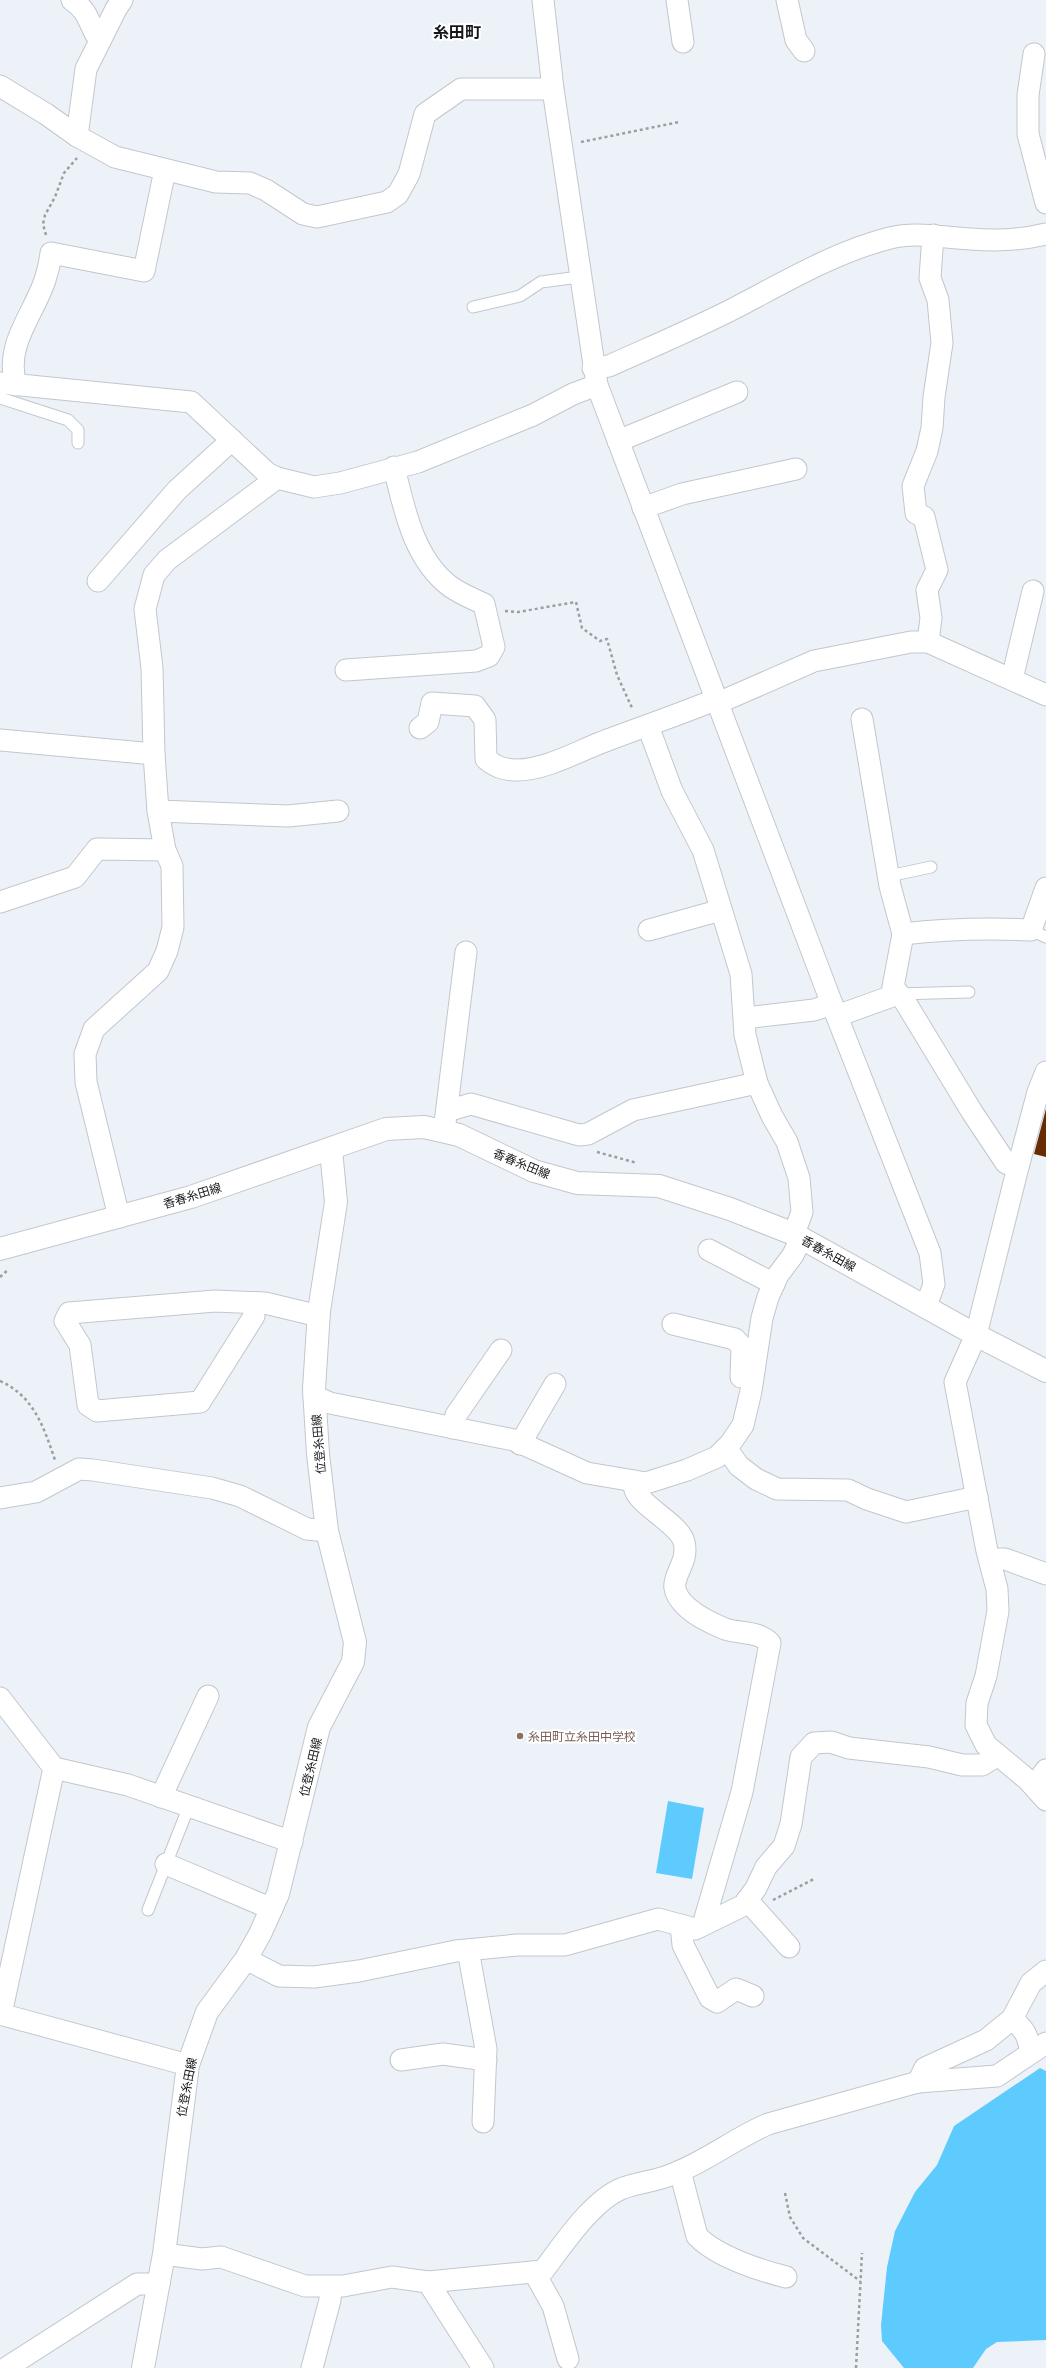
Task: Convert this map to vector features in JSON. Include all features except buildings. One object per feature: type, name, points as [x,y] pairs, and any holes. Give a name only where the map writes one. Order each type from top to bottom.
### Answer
[{"type":"main road","name":"香春糸田線","points":[[0,1249],[191,1197],[331,1150],[386,1129],[424,1126],[445,1121],[458,1135],[534,1171],[577,1183],[659,1186],[730,1209],[797,1236],[976,1335],[1046,1371]]},
{"type":"main road","name":"位登糸田線","points":[[143,2368],[164,2254],[188,2065],[207,2012],[246,1959],[272,1909],[278,1894],[292,1842],[319,1727],[352,1662],[355,1642],[327,1531],[318,1454],[314,1396],[319,1316],[336,1202],[331,1150]]},
{"type":"street","points":[[72,0],[90,17],[94,33],[100,41]]},
{"type":"street","points":[[85,141],[86,69],[122,0]]},
{"type":"street","points":[[543,0],[553,89],[579,277],[595,377],[643,508],[835,1010],[930,1253],[934,1284],[926,1306]]},
{"type":"street","points":[[677,0],[683,42]]},
{"type":"street","points":[[787,0],[796,40],[804,51]]},
{"type":"street","points":[[1034,54],[1028,95],[1038,138],[1046,204]]},
{"type":"street","points":[[0,86],[46,114],[85,141],[115,157],[216,182],[250,183],[266,190],[303,214],[317,217],[387,202],[398,194],[409,174],[425,114],[461,90],[553,89]]},
{"type":"street","points":[[165,170],[144,271],[51,252],[45,281],[16,342],[12,371],[8,384],[191,402],[267,473],[277,478],[314,487],[340,483],[394,467],[418,462],[533,415],[573,394],[609,366],[734,309],[803,272],[854,249],[891,237],[933,235],[971,240],[1025,239],[1046,234]]},
{"type":"street","points":[[928,642],[931,618],[927,590],[937,570],[924,517],[916,513],[913,486],[927,451],[932,428],[934,397],[942,343],[938,300],[930,278],[933,235]]},
{"type":"street","points":[[618,441],[737,392]]},
{"type":"street","points":[[98,581],[177,490],[232,440]]},
{"type":"street","points":[[346,670],[476,661],[489,656],[494,647],[484,604],[452,587],[434,571],[420,551],[394,467]]},
{"type":"street","points":[[643,508],[682,494],[796,470]]},
{"type":"street","points":[[119,1217],[86,1082],[85,1054],[94,1029],[158,971],[168,951],[173,927],[172,866],[165,850],[158,811],[154,754],[152,668],[145,609],[154,575],[167,560],[277,478]]},
{"type":"street","points":[[1012,679],[1033,591]]},
{"type":"street","points":[[420,728],[428,722],[432,703],[474,706],[485,720],[486,760],[497,768],[517,770],[536,768],[718,701],[814,660],[911,642],[928,642],[1046,695]]},
{"type":"street","points":[[862,719],[888,876],[903,934],[893,987],[1006,1163],[1018,1167]]},
{"type":"street","points":[[314,1396],[330,1403],[514,1440],[520,1444],[587,1472],[646,1483],[687,1470],[717,1457],[726,1448],[743,1425],[753,1380],[762,1318],[778,1275],[793,1255],[802,1212],[799,1178],[787,1142],[772,1116],[757,1083],[745,1035],[741,974],[703,850],[672,790],[648,726]]},
{"type":"street","points":[[0,740],[154,754]]},
{"type":"street","points":[[158,811],[288,816],[338,811]]},
{"type":"street","points":[[0,902],[75,877],[97,849],[165,850]]},
{"type":"street","points":[[903,934],[954,929],[990,928],[1038,934],[1046,888]]},
{"type":"street","points":[[649,930],[721,910]]},
{"type":"street","points":[[445,1121],[466,952]]},
{"type":"street","points":[[745,1018],[814,1010],[835,1010],[898,994]]},
{"type":"street","points":[[1042,1785],[997,1756],[986,1745],[976,1725],[977,1704],[986,1676],[998,1611],[998,1589],[977,1497],[955,1382],[976,1335],[1018,1167],[1038,1092],[1046,1072]]},
{"type":"street","points":[[445,1121],[471,1104],[579,1135],[588,1134],[633,1110],[757,1083]]},
{"type":"street","points":[[710,1250],[774,1284]]},
{"type":"street","points":[[254,1303],[254,1316],[200,1402],[97,1411],[88,1406],[80,1345],[65,1321],[69,1313],[215,1301],[254,1303],[319,1316]]},
{"type":"street","points":[[673,1324],[736,1339],[742,1347],[743,1367],[740,1376],[753,1380]]},
{"type":"street","points":[[453,1428],[456,1415],[501,1350]]},
{"type":"street","points":[[520,1444],[555,1384]]},
{"type":"street","points":[[726,1448],[739,1466],[756,1479],[777,1489],[848,1490],[867,1499],[906,1512],[977,1497]]},
{"type":"street","points":[[0,1498],[36,1492],[60,1477],[79,1469],[93,1470],[212,1488],[240,1496],[307,1529],[327,1531]]},
{"type":"street","points":[[633,1480],[636,1493],[679,1533],[684,1541],[684,1557],[674,1580],[675,1594],[687,1608],[702,1618],[725,1629],[764,1637],[770,1643],[742,1792],[703,1926]]},
{"type":"street","points":[[990,1559],[1005,1559],[1046,1574]]},
{"type":"street","points":[[161,1797],[208,1696]]},
{"type":"street","points":[[0,1698],[54,1768],[128,1785],[292,1842]]},
{"type":"street","points":[[751,1905],[766,1867],[784,1846],[791,1824],[801,1757],[814,1743],[831,1742],[849,1748],[929,1757],[962,1765],[982,1765],[997,1756]]},
{"type":"street","points":[[54,1768],[0,2014],[188,2065]]},
{"type":"street","points":[[166,1864],[272,1909]]},
{"type":"street","points":[[246,1959],[279,1976],[314,1976],[359,1970],[468,1950],[518,1945],[565,1945],[658,1919],[695,1929],[744,1905],[751,1905],[789,1947]]},
{"type":"street","points":[[681,1926],[683,1945],[710,1998],[717,2002],[736,1990],[753,1996]]},
{"type":"street","points":[[468,1950],[486,2049],[483,2122]]},
{"type":"street","points":[[918,2082],[925,2068],[986,2040],[1012,2019],[1031,1983],[1046,1971]]},
{"type":"street","points":[[164,2254],[202,2259],[221,2257],[305,2286],[332,2287],[392,2277],[428,2282],[543,2271],[575,2230],[601,2202],[622,2189],[680,2171],[746,2133],[768,2124],[918,2082],[997,2076],[1039,2048],[1024,2029],[1012,2019]]},
{"type":"street","points":[[401,2060],[443,2054],[486,2060]]},
{"type":"street","points":[[680,2171],[697,2236],[704,2244],[760,2271],[786,2277]]},
{"type":"street","points":[[534,2272],[553,2306],[568,2359]]},
{"type":"street","points":[[428,2282],[479,2366]]},
{"type":"street","points":[[6,2368],[137,2284],[159,2284]]},
{"type":"street","points":[[312,2368],[332,2287]]},
{"type":"lane","points":[[473,307],[520,296],[541,282],[579,277]]},
{"type":"lane","points":[[0,398],[68,420],[78,430],[78,443]]},
{"type":"lane","points":[[888,876],[931,868]]},
{"type":"lane","points":[[898,994],[969,992]]},
{"type":"lane","points":[[148,1910],[189,1806]]},
{"type":"path","points":[[561,146],[679,122]]},
{"type":"path","points":[[51,252],[43,224],[45,215],[55,197],[64,173],[74,160],[85,141]]},
{"type":"path","points":[[484,604],[500,611],[518,612],[576,602],[582,628],[600,641],[607,639],[617,676],[639,721],[648,726]]},
{"type":"path","points":[[0,1381],[27,1401],[42,1422],[60,1477]]},
{"type":"path","points":[[751,1905],[814,1879]]},
{"type":"path","points":[[785,2193],[790,2217],[803,2238],[860,2281]]},
{"type":"path","points":[[856,2368],[862,2253]]},
{"type":"water","points":[[668,1801],[704,1808],[692,1879],[656,1873]]},
{"type":"water","points":[[1040,2068],[1046,2071],[1046,2340],[997,2342],[986,2349],[973,2368],[904,2368],[882,2341],[881,2325],[887,2267],[895,2231],[915,2192],[937,2165],[954,2126]]},
{"type":"place","name":"糸田町立糸田中学校","points":[[520,1736]]},
{"type":"district","name":"糸田町","points":[[457,31]]}]
